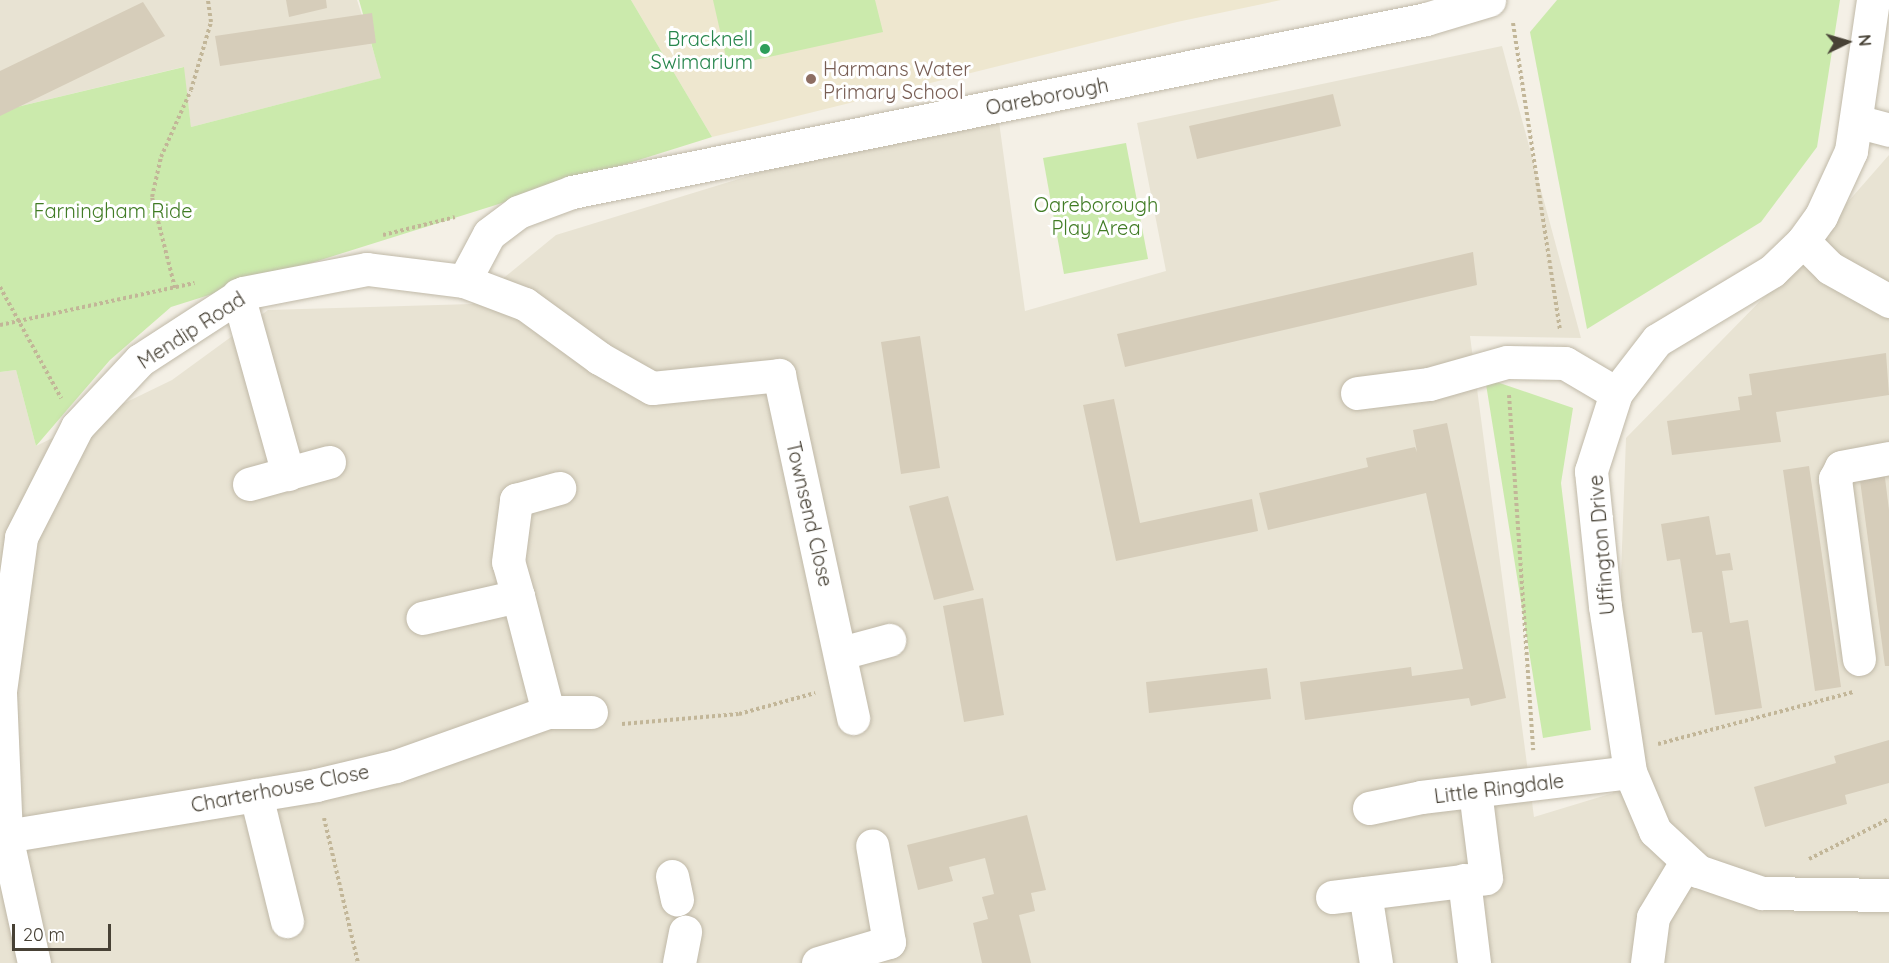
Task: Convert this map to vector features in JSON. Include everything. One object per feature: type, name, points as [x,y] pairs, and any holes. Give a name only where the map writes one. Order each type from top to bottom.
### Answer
[{"type":"street","name":"Uffington Drive","points":[[1873,0],[1851,151],[1835,188],[1803,241],[1772,271],[1657,340],[1616,393],[1591,471],[1605,606],[1637,759],[1655,831],[1698,871],[1762,893],[1889,896]]},
{"type":"street","name":"Oareborough","points":[[464,281],[489,234],[518,212],[572,192],[1426,19],[1500,10]]},
{"type":"street","points":[[1856,121],[1889,130]]},
{"type":"street","points":[[1803,241],[1830,268],[1889,301]]},
{"type":"street","name":"Mendip Road","points":[[34,963],[6,836],[0,691],[21,537],[77,427],[140,360],[238,295],[367,269],[464,281],[525,304],[599,358],[652,388],[779,375]]},
{"type":"street","points":[[238,295],[288,474]]},
{"type":"street","points":[[1357,393],[1429,384],[1507,362],[1565,363],[1616,393]]},
{"type":"street","name":"Townsend Close","points":[[779,375],[841,653],[853,718]]},
{"type":"street","points":[[1861,674],[1835,479],[1841,467],[1889,458]]},
{"type":"street","points":[[249,484],[329,462]]},
{"type":"street","points":[[548,712],[508,562],[516,500],[559,488]]},
{"type":"street","points":[[422,618],[518,596]]},
{"type":"street","points":[[841,653],[889,640]]},
{"type":"street","name":"Charterhouse Close","points":[[6,836],[316,785],[396,766],[548,712],[591,712]]},
{"type":"street","name":"Little Ringdale","points":[[1369,808],[1475,791],[1538,784],[1637,759]]},
{"type":"street","points":[[1332,897],[1486,878],[1475,791]]},
{"type":"street","points":[[256,795],[287,921]]},
{"type":"street","points":[[818,963],[889,942],[872,845]]},
{"type":"street","points":[[1647,963],[1653,917],[1686,862]]},
{"type":"street","points":[[1464,880],[1474,963]]},
{"type":"street","points":[[1365,893],[1376,963]]},
{"type":"path","points":[[175,288],[152,196],[161,157],[191,90],[211,22],[208,0]]},
{"type":"path","points":[[1500,10],[1565,363]]},
{"type":"path","points":[[0,287],[77,427]]},
{"type":"path","points":[[1507,362],[1538,784]]},
{"type":"path","points":[[1637,759],[1861,674]]},
{"type":"path","points":[[591,712],[626,725],[637,724],[739,714],[828,690]]},
{"type":"path","points":[[316,785],[358,963]]},
{"type":"path","points":[[1801,863],[1889,819]]},
{"type":"shaded area","points":[[0,0],[357,0],[382,78],[191,127],[183,67],[0,111]]},
{"type":"shaded area","name":"Harmans Water Primary School","points":[[631,0],[1281,0],[1177,22],[712,137]]},
{"type":"shaded area","points":[[1502,46],[1581,338],[1470,336],[1534,817],[1613,793],[1626,438],[1768,293],[1889,155],[1889,963],[0,963],[0,372],[16,370],[36,446],[172,380],[268,310],[472,304],[556,235],[996,100],[1025,311],[1166,271],[1137,123]]},
{"type":"green space","name":"Farningham Ride","points":[[359,0],[631,0],[712,137],[171,307],[110,360],[36,446],[16,370],[0,372],[0,111],[184,67],[191,127],[381,78]]},
{"type":"green space","name":"Bracknell Swimarium","points":[[713,0],[875,0],[883,32],[728,66]]},
{"type":"green space","points":[[1557,0],[1840,0],[1817,147],[1761,222],[1587,329],[1530,32]]},
{"type":"green space","name":"Oareborough Play Area","points":[[1126,143],[1148,259],[1064,274],[1043,158]]},
{"type":"green space","points":[[1485,378],[1573,408],[1561,483],[1591,730],[1543,738]]},
{"type":"building","points":[[286,0],[326,0],[327,8],[289,17]]},
{"type":"building","points":[[143,2],[165,36],[0,116],[0,71]]},
{"type":"building","points":[[372,13],[376,43],[220,66],[215,36]]},
{"type":"building","points":[[1333,94],[1341,126],[1197,159],[1189,126]]},
{"type":"building","points":[[1473,252],[1477,285],[1125,367],[1117,334]]},
{"type":"building","points":[[920,336],[940,468],[901,474],[881,342]]},
{"type":"building","points":[[1886,353],[1889,395],[1776,412],[1781,442],[1672,455],[1667,421],[1740,410],[1738,397],[1752,395],[1749,374]]},
{"type":"building","points":[[1114,399],[1140,523],[1252,499],[1258,531],[1116,561],[1083,405]]},
{"type":"building","points":[[1447,423],[1506,698],[1471,706],[1469,698],[1305,720],[1300,682],[1411,667],[1412,676],[1463,669],[1426,493],[1268,530],[1259,493],[1368,467],[1366,458],[1415,447],[1417,452],[1413,430]]},
{"type":"building","points":[[1809,466],[1841,687],[1815,691],[1783,470]]},
{"type":"building","points":[[1884,470],[1889,510],[1889,666],[1885,666],[1859,473]]},
{"type":"building","points":[[948,496],[974,590],[934,600],[909,506]]},
{"type":"building","points":[[1709,516],[1716,555],[1730,553],[1733,570],[1722,571],[1730,623],[1748,620],[1762,708],[1715,715],[1702,632],[1692,633],[1680,559],[1667,561],[1661,524]]},
{"type":"building","points":[[983,598],[1004,715],[964,722],[943,606]]},
{"type":"building","points":[[1267,668],[1271,699],[1149,713],[1146,682]]},
{"type":"building","points":[[1889,740],[1889,783],[1845,795],[1847,804],[1765,827],[1754,787],[1836,763],[1834,756]]},
{"type":"building","points":[[1027,815],[1046,890],[1031,893],[1035,911],[1019,915],[1031,963],[982,963],[973,923],[988,919],[982,897],[994,894],[985,858],[949,867],[953,881],[918,890],[907,845]]},
{"type":"place","name":"Bracknell Swimarium","points":[[765,49]]},
{"type":"place","name":"Harmans Water Primary School","points":[[811,79]]}]
